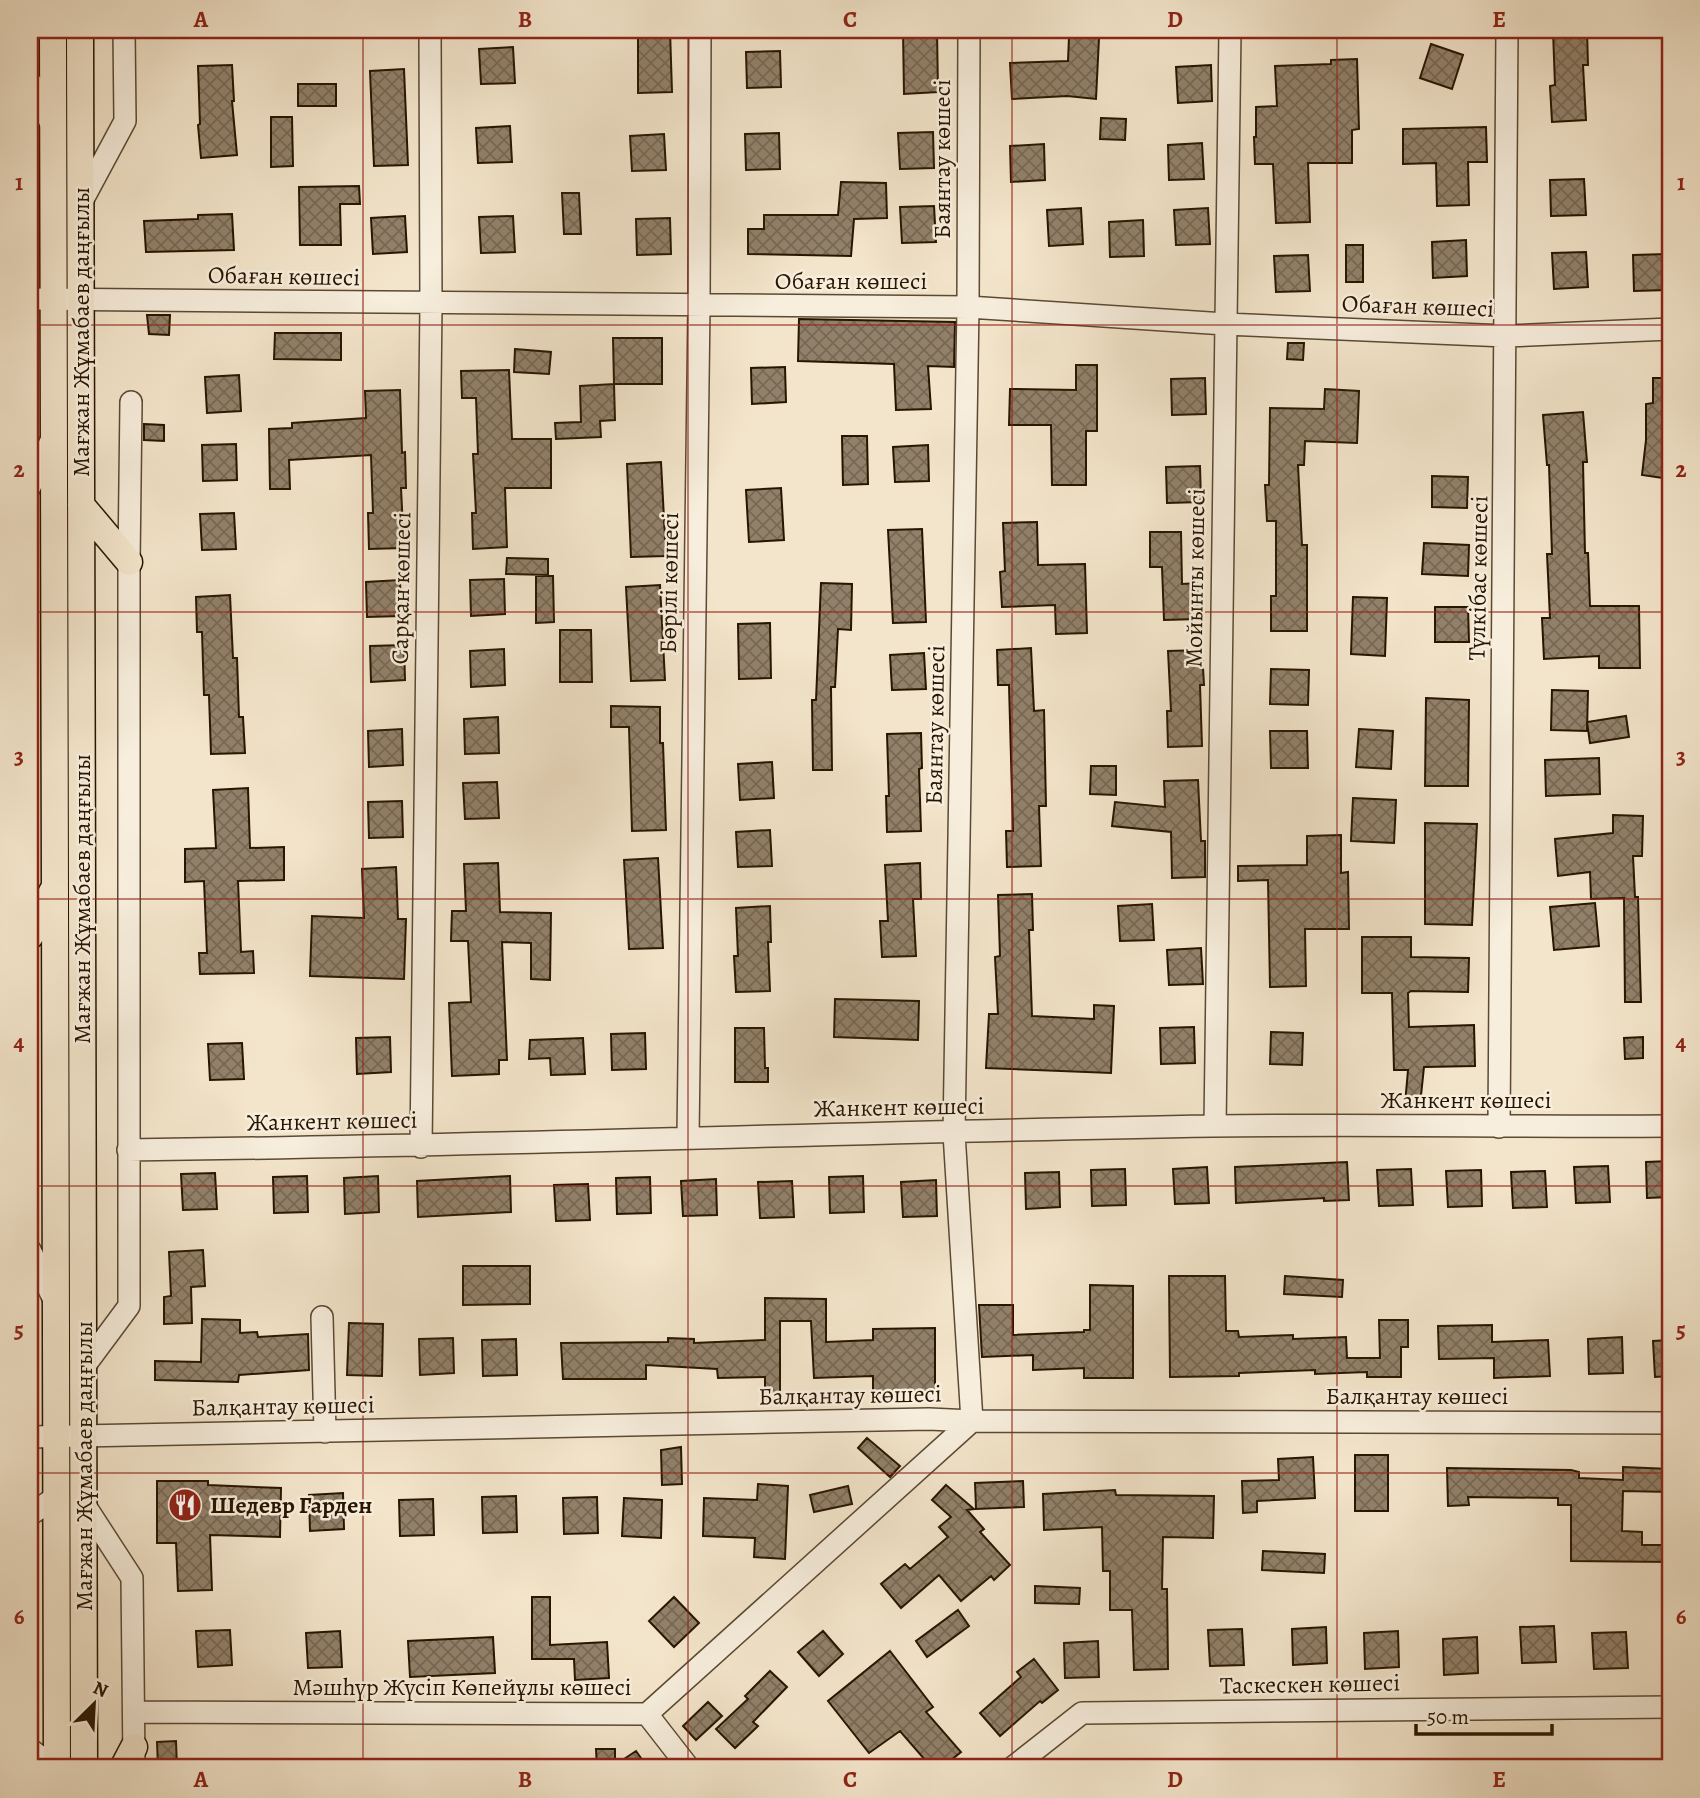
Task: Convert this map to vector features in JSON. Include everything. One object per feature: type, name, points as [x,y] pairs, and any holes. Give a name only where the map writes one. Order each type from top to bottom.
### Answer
[{"type":"main road","name":"Мағжан Жұмабаев даңғылы","points":[[52,30],[53,128],[41,300],[54,434],[56,1768]]},
{"type":"main road","name":"Мағжан Жұмабаев даңғылы","points":[[80,30],[84,1768]]},
{"type":"main road","points":[[81,505],[129,562]]},
{"type":"main road","points":[[30,936],[55,885]]},
{"type":"street","points":[[80,205],[125,121],[124,30]]},
{"type":"street","name":"Сарқан көшесі","points":[[421,1147],[431,304],[430,30]]},
{"type":"street","name":"Бөрілі көшесі","points":[[688,1137],[700,30]]},
{"type":"street","name":"Баянтау көшесі","points":[[969,30],[968,307],[954,1133],[972,1421]]},
{"type":"street","name":"Мойынты көшесі","points":[[1215,1126],[1230,30]]},
{"type":"street","name":"Түлкібас көшесі","points":[[1499,1127],[1507,30]]},
{"type":"street","name":"Мағжан Жұмабаев даңғылы","points":[[30,81],[53,128]]},
{"type":"street","name":"Обаған көшесі","points":[[41,300],[968,307],[1225,324],[1506,336],[1670,328]]},
{"type":"street","points":[[83,1368],[129,1306],[131,402]]},
{"type":"street","points":[[30,487],[54,434]]},
{"type":"street","name":"Жанкент көшесі","points":[[128,1150],[421,1147],[688,1137],[1215,1126],[1670,1126]]},
{"type":"street","points":[[30,1250],[56,1305]]},
{"type":"street","points":[[322,1317],[325,1432]]},
{"type":"street","name":"Балқантау көшесі","points":[[30,1437],[929,1419],[1670,1423]]},
{"type":"street","name":"Мәшһүр Жүсіп Көпейұлы көшесі","points":[[134,1713],[648,1714],[972,1421]]},
{"type":"street","points":[[30,1515],[57,1496]]},
{"type":"street","points":[[84,1504],[132,1578],[134,1713],[130,1761]]},
{"type":"street","name":"Таскескен көшесі","points":[[1012,1768],[1082,1713],[1670,1707]]},
{"type":"street","points":[[648,1714],[689,1768]]},
{"type":"street","points":[[30,1749],[56,1768]]},
{"type":"building","points":[[638,30],[670,30],[672,92],[638,93]]},
{"type":"building","points":[[903,30],[937,30],[938,92],[904,94]]},
{"type":"building","points":[[1587,30],[1588,65],[1583,65],[1586,120],[1552,122],[1550,86],[1555,85],[1553,31]]},
{"type":"building","points":[[1069,37],[1099,38],[1096,99],[1067,96],[1012,99],[1010,63],[1068,61]]},
{"type":"building","points":[[1431,44],[1463,55],[1452,89],[1420,78]]},
{"type":"building","points":[[513,47],[515,83],[481,84],[479,49]]},
{"type":"building","points":[[780,51],[781,87],[747,88],[746,52]]},
{"type":"building","points":[[1357,59],[1359,129],[1352,130],[1352,163],[1308,163],[1310,222],[1276,223],[1273,164],[1255,164],[1254,137],[1256,107],[1277,106],[1275,66],[1331,64],[1331,60]]},
{"type":"building","points":[[232,65],[237,155],[201,158],[198,66]]},
{"type":"building","points":[[1211,65],[1212,101],[1178,103],[1176,67]]},
{"type":"building","points":[[404,69],[408,165],[374,166],[370,71]]},
{"type":"building","points":[[298,84],[336,84],[336,106],[298,106]]},
{"type":"building","points":[[271,117],[292,117],[293,166],[271,167]]},
{"type":"building","points":[[1101,118],[1126,119],[1125,140],[1100,139]]},
{"type":"building","points":[[510,126],[512,162],[478,163],[476,128]]},
{"type":"building","points":[[1486,127],[1487,162],[1468,162],[1469,205],[1437,206],[1436,163],[1403,164],[1403,129]]},
{"type":"building","points":[[933,132],[934,168],[900,169],[898,133]]},
{"type":"building","points":[[779,133],[780,169],[746,170],[745,134]]},
{"type":"building","points":[[664,134],[666,170],[632,171],[630,136]]},
{"type":"building","points":[[1202,143],[1204,179],[1169,180],[1168,145]]},
{"type":"building","points":[[1044,144],[1045,180],[1011,182],[1010,146]]},
{"type":"building","points":[[1584,179],[1586,215],[1551,216],[1550,180]]},
{"type":"building","points":[[841,182],[886,183],[887,218],[854,219],[851,256],[748,254],[748,229],[764,229],[764,215],[838,215]]},
{"type":"building","points":[[359,186],[360,204],[340,204],[341,245],[300,245],[299,187]]},
{"type":"building","points":[[562,193],[579,193],[581,234],[564,234]]},
{"type":"building","points":[[934,206],[936,242],[902,243],[900,207]]},
{"type":"building","points":[[1081,208],[1083,244],[1049,246],[1047,210]]},
{"type":"building","points":[[1208,208],[1210,244],[1176,245],[1174,210]]},
{"type":"building","points":[[232,214],[234,250],[146,252],[144,221],[198,219],[198,215]]},
{"type":"building","points":[[405,216],[407,252],[373,254],[371,218]]},
{"type":"building","points":[[513,216],[515,252],[481,253],[479,217]]},
{"type":"building","points":[[670,218],[671,254],[637,255],[636,219]]},
{"type":"building","points":[[1143,220],[1144,256],[1110,257],[1109,222]]},
{"type":"building","points":[[1466,240],[1467,276],[1433,278],[1432,242]]},
{"type":"building","points":[[1346,245],[1363,245],[1363,282],[1346,282]]},
{"type":"building","points":[[1586,252],[1588,287],[1554,289],[1552,253]]},
{"type":"building","points":[[1667,254],[1668,290],[1634,291],[1633,255]]},
{"type":"building","points":[[1308,255],[1310,291],[1276,292],[1274,256]]},
{"type":"building","points":[[147,315],[170,315],[169,335],[149,334]]},
{"type":"building","points":[[799,319],[955,322],[954,367],[928,366],[931,409],[896,410],[894,364],[798,361]]},
{"type":"building","points":[[275,333],[341,333],[341,360],[274,359]]},
{"type":"building","points":[[613,338],[662,338],[662,384],[614,384]]},
{"type":"building","points":[[1288,343],[1304,343],[1303,360],[1287,359]]},
{"type":"building","points":[[515,349],[551,352],[549,374],[514,372]]},
{"type":"building","points":[[1076,365],[1097,365],[1097,431],[1086,431],[1086,485],[1052,485],[1051,425],[1009,425],[1010,389],[1076,390]]},
{"type":"building","points":[[785,367],[786,402],[752,404],[751,368]]},
{"type":"building","points":[[509,370],[512,439],[551,439],[551,488],[505,488],[507,547],[473,549],[472,513],[476,513],[473,454],[478,454],[476,398],[462,398],[461,371]]},
{"type":"building","points":[[239,375],[241,411],[207,413],[205,377]]},
{"type":"building","points":[[1205,378],[1206,414],[1172,415],[1171,379]]},
{"type":"building","points":[[1653,378],[1670,378],[1670,479],[1642,475],[1646,404],[1653,403]]},
{"type":"building","points":[[614,384],[615,420],[600,421],[601,437],[556,439],[555,423],[581,422],[580,386]]},
{"type":"building","points":[[1325,389],[1359,391],[1357,443],[1305,441],[1304,465],[1298,465],[1302,545],[1307,545],[1307,631],[1271,631],[1271,596],[1276,596],[1276,521],[1267,521],[1265,485],[1269,485],[1270,408],[1324,409]]},
{"type":"building","points":[[400,390],[406,488],[401,488],[404,548],[369,549],[368,513],[373,513],[371,455],[289,460],[290,489],[270,489],[269,429],[292,428],[292,423],[366,418],[365,391]]},
{"type":"building","points":[[1583,412],[1587,462],[1583,462],[1585,553],[1588,553],[1590,606],[1639,606],[1640,668],[1599,668],[1599,656],[1544,659],[1542,618],[1550,618],[1547,554],[1552,554],[1549,465],[1543,415]]},
{"type":"building","points":[[144,424],[164,425],[164,441],[144,440]]},
{"type":"building","points":[[842,436],[867,436],[868,484],[843,485]]},
{"type":"building","points":[[236,444],[237,480],[203,481],[202,445]]},
{"type":"building","points":[[928,445],[929,481],[895,482],[893,447]]},
{"type":"building","points":[[661,462],[666,556],[631,557],[627,464]]},
{"type":"building","points":[[1200,466],[1201,502],[1167,503],[1166,467]]},
{"type":"building","points":[[1432,476],[1468,477],[1467,508],[1432,507]]},
{"type":"building","points":[[781,488],[784,540],[749,542],[746,490]]},
{"type":"building","points":[[234,513],[236,549],[202,550],[200,514]]},
{"type":"building","points":[[1037,522],[1038,565],[1085,564],[1087,633],[1056,634],[1055,605],[1002,607],[1000,572],[1005,571],[1003,523]]},
{"type":"building","points":[[922,529],[926,622],[893,623],[888,530]]},
{"type":"building","points":[[1150,532],[1181,532],[1182,584],[1197,583],[1198,619],[1164,620],[1162,567],[1150,567]]},
{"type":"building","points":[[1424,543],[1469,545],[1468,576],[1422,574]]},
{"type":"building","points":[[507,558],[548,559],[548,575],[506,574]]},
{"type":"building","points":[[536,576],[553,576],[554,622],[536,623]]},
{"type":"building","points":[[504,579],[505,614],[471,616],[470,580]]},
{"type":"building","points":[[400,580],[401,616],[367,617],[366,582]]},
{"type":"building","points":[[821,583],[852,584],[851,630],[838,629],[835,687],[831,687],[832,770],[813,770],[812,700],[816,700]]},
{"type":"building","points":[[660,585],[665,680],[631,681],[626,587]]},
{"type":"building","points":[[230,595],[233,658],[237,658],[239,717],[243,717],[245,753],[211,754],[209,695],[204,695],[202,632],[197,632],[196,597]]},
{"type":"building","points":[[1353,597],[1387,598],[1385,656],[1351,654]]},
{"type":"building","points":[[1435,607],[1468,607],[1469,642],[1435,642]]},
{"type":"building","points":[[770,623],[771,678],[739,679],[738,624]]},
{"type":"building","points":[[560,630],[591,630],[592,682],[560,682]]},
{"type":"building","points":[[404,645],[405,680],[371,682],[370,646]]},
{"type":"building","points":[[1031,648],[1034,711],[1044,710],[1046,806],[1039,806],[1041,866],[1007,867],[1006,831],[1013,831],[1009,685],[998,685],[997,650]]},
{"type":"building","points":[[504,649],[505,685],[471,687],[470,651]]},
{"type":"building","points":[[1202,650],[1202,746],[1168,747],[1167,711],[1171,711],[1168,651]]},
{"type":"building","points":[[924,653],[926,689],[892,690],[890,655]]},
{"type":"building","points":[[1271,669],[1309,670],[1308,705],[1270,704]]},
{"type":"building","points":[[1552,690],[1588,691],[1587,731],[1551,730]]},
{"type":"building","points":[[1426,698],[1469,700],[1468,786],[1425,786]]},
{"type":"building","points":[[611,706],[660,707],[666,830],[632,831],[629,727],[611,727]]},
{"type":"building","points":[[1626,716],[1629,737],[1590,743],[1587,722]]},
{"type":"building","points":[[498,717],[499,753],[465,754],[464,719]]},
{"type":"building","points":[[402,729],[403,765],[369,767],[368,731]]},
{"type":"building","points":[[1359,729],[1393,731],[1391,769],[1356,767]]},
{"type":"building","points":[[1270,731],[1307,731],[1308,768],[1271,768]]},
{"type":"building","points":[[921,733],[921,831],[887,832],[887,734]]},
{"type":"building","points":[[1599,758],[1600,794],[1546,796],[1545,760]]},
{"type":"building","points":[[772,762],[774,798],[740,800],[738,764]]},
{"type":"building","points":[[1091,766],[1116,766],[1116,795],[1090,794]]},
{"type":"building","points":[[1198,780],[1201,841],[1205,841],[1205,877],[1172,878],[1171,832],[1112,826],[1115,802],[1165,807],[1164,781]]},
{"type":"building","points":[[497,782],[499,818],[465,819],[463,783]]},
{"type":"building","points":[[248,788],[250,848],[284,847],[284,880],[238,881],[241,952],[253,951],[254,973],[200,974],[199,953],[207,953],[204,881],[185,882],[185,849],[216,848],[213,790]]},
{"type":"building","points":[[1353,798],[1396,800],[1394,843],[1351,841]]},
{"type":"building","points":[[402,801],[403,837],[369,838],[368,802]]},
{"type":"building","points":[[1613,815],[1643,816],[1642,856],[1633,856],[1635,897],[1638,897],[1641,1002],[1625,1002],[1624,898],[1591,899],[1590,872],[1558,876],[1555,839],[1613,833]]},
{"type":"building","points":[[1425,823],[1477,824],[1472,925],[1425,924]]},
{"type":"building","points":[[770,830],[772,866],[738,867],[736,832]]},
{"type":"building","points":[[1341,835],[1341,873],[1348,872],[1349,929],[1305,929],[1306,986],[1270,987],[1268,880],[1238,881],[1238,866],[1307,865],[1307,836]]},
{"type":"building","points":[[658,858],[663,948],[629,949],[624,860]]},
{"type":"building","points":[[498,863],[500,912],[551,913],[550,980],[531,979],[531,943],[502,942],[507,1060],[499,1060],[499,1074],[452,1076],[449,1003],[471,1002],[468,941],[451,941],[452,911],[466,911],[464,864]]},
{"type":"building","points":[[920,863],[921,899],[913,899],[916,956],[882,957],[880,921],[888,921],[885,865]]},
{"type":"building","points":[[396,867],[398,919],[406,919],[404,979],[310,976],[312,916],[364,918],[362,869]]},
{"type":"building","points":[[1032,894],[1033,930],[1029,930],[1032,1016],[1094,1019],[1094,1005],[1114,1006],[1111,1073],[986,1068],[989,1014],[998,1014],[995,957],[1000,956],[998,895]]},
{"type":"building","points":[[1595,903],[1599,946],[1554,950],[1550,907]]},
{"type":"building","points":[[1152,904],[1154,940],[1120,941],[1118,906]]},
{"type":"building","points":[[770,906],[770,991],[736,992],[736,908]]},
{"type":"building","points":[[1362,937],[1411,937],[1411,957],[1469,958],[1468,992],[1408,993],[1409,1027],[1474,1025],[1475,1066],[1424,1067],[1420,1105],[1405,1104],[1408,1070],[1394,1070],[1392,993],[1362,993]]},
{"type":"building","points":[[1201,948],[1203,984],[1169,985],[1167,950]]},
{"type":"building","points":[[835,999],[919,1001],[918,1040],[834,1037]]},
{"type":"building","points":[[1194,1027],[1195,1063],[1161,1064],[1160,1028]]},
{"type":"building","points":[[735,1028],[764,1028],[768,1082],[735,1082]]},
{"type":"building","points":[[1271,1032],[1303,1033],[1302,1065],[1270,1064]]},
{"type":"building","points":[[645,1033],[646,1069],[612,1070],[611,1034]]},
{"type":"building","points":[[390,1037],[391,1072],[357,1074],[356,1038]]},
{"type":"building","points":[[1643,1037],[1643,1058],[1625,1059],[1624,1038]]},
{"type":"building","points":[[583,1038],[585,1074],[551,1075],[550,1058],[529,1059],[530,1040]]},
{"type":"building","points":[[242,1043],[244,1079],[210,1080],[208,1044]]},
{"type":"building","points":[[1670,1161],[1670,1197],[1647,1198],[1646,1162]]},
{"type":"building","points":[[1347,1162],[1349,1200],[1324,1201],[1324,1198],[1236,1203],[1235,1167]]},
{"type":"building","points":[[1608,1166],[1610,1202],[1576,1203],[1574,1167]]},
{"type":"building","points":[[1207,1167],[1209,1203],[1175,1204],[1173,1169]]},
{"type":"building","points":[[1125,1169],[1126,1205],[1092,1206],[1091,1170]]},
{"type":"building","points":[[1411,1169],[1413,1205],[1379,1206],[1377,1170]]},
{"type":"building","points":[[1481,1170],[1482,1206],[1448,1207],[1446,1171]]},
{"type":"building","points":[[1545,1171],[1547,1207],[1513,1208],[1511,1172]]},
{"type":"building","points":[[1059,1172],[1060,1207],[1026,1209],[1025,1173]]},
{"type":"building","points":[[215,1173],[217,1209],[183,1210],[181,1174]]},
{"type":"building","points":[[307,1176],[308,1212],[274,1213],[273,1177]]},
{"type":"building","points":[[378,1176],[379,1212],[345,1214],[344,1178]]},
{"type":"building","points":[[510,1176],[511,1212],[418,1217],[417,1181]]},
{"type":"building","points":[[863,1176],[864,1212],[830,1213],[829,1177]]},
{"type":"building","points":[[650,1177],[651,1213],[617,1214],[616,1178]]},
{"type":"building","points":[[716,1179],[717,1215],[683,1216],[681,1181]]},
{"type":"building","points":[[936,1180],[937,1216],[903,1217],[901,1182]]},
{"type":"building","points":[[792,1181],[794,1217],[760,1218],[758,1182]]},
{"type":"building","points":[[588,1184],[590,1220],[556,1221],[554,1185]]},
{"type":"building","points":[[203,1250],[205,1286],[191,1287],[192,1323],[164,1324],[164,1297],[171,1296],[169,1252]]},
{"type":"building","points":[[463,1266],[530,1266],[530,1304],[463,1305]]},
{"type":"building","points":[[1169,1276],[1225,1276],[1226,1331],[1238,1331],[1239,1337],[1346,1337],[1347,1358],[1380,1358],[1379,1320],[1408,1320],[1408,1347],[1401,1347],[1401,1377],[1367,1377],[1367,1372],[1315,1374],[1315,1370],[1239,1373],[1239,1376],[1170,1377]]},
{"type":"building","points":[[1285,1276],[1343,1280],[1342,1297],[1284,1294]]},
{"type":"building","points":[[1090,1285],[1133,1286],[1133,1378],[1084,1378],[1084,1368],[1033,1370],[1033,1355],[982,1357],[979,1305],[1013,1305],[1013,1335],[1084,1332],[1090,1330]]},
{"type":"building","points":[[765,1298],[826,1299],[826,1342],[873,1340],[873,1329],[935,1328],[935,1391],[873,1391],[873,1376],[814,1378],[811,1321],[780,1321],[780,1399],[765,1399],[765,1377],[718,1378],[717,1369],[646,1365],[646,1379],[563,1379],[561,1343],[668,1342],[668,1338],[694,1339],[694,1343],[765,1340]]},
{"type":"building","points":[[202,1319],[240,1320],[240,1333],[257,1332],[258,1337],[308,1334],[309,1370],[239,1375],[238,1382],[155,1380],[155,1361],[201,1362]]},
{"type":"building","points":[[349,1323],[383,1324],[382,1376],[347,1375]]},
{"type":"building","points":[[1492,1325],[1492,1342],[1548,1340],[1550,1376],[1494,1378],[1494,1358],[1439,1359],[1438,1326]]},
{"type":"building","points":[[1622,1337],[1623,1373],[1589,1374],[1588,1339]]},
{"type":"building","points":[[453,1338],[454,1373],[420,1375],[419,1339]]},
{"type":"building","points":[[516,1339],[517,1375],[483,1376],[482,1340]]},
{"type":"building","points":[[1670,1340],[1670,1376],[1655,1377],[1653,1341]]},
{"type":"building","points":[[867,1438],[900,1466],[890,1477],[858,1448]]},
{"type":"building","points":[[681,1447],[682,1484],[662,1485],[661,1450]]},
{"type":"building","points":[[1355,1455],[1388,1455],[1388,1511],[1355,1511]]},
{"type":"building","points":[[1313,1457],[1315,1498],[1257,1501],[1257,1512],[1243,1513],[1242,1481],[1279,1480],[1278,1459]]},
{"type":"building","points":[[1623,1467],[1670,1469],[1670,1492],[1623,1491],[1622,1531],[1642,1532],[1642,1545],[1670,1545],[1670,1562],[1571,1561],[1571,1505],[1558,1505],[1558,1498],[1468,1497],[1469,1505],[1448,1506],[1447,1468],[1571,1470],[1579,1472],[1579,1478],[1623,1480]]},
{"type":"building","points":[[157,1481],[208,1481],[208,1485],[281,1488],[280,1537],[210,1535],[212,1590],[178,1591],[176,1543],[157,1543]]},
{"type":"building","points":[[1023,1481],[1024,1507],[976,1509],[975,1483]]},
{"type":"building","points":[[758,1484],[788,1486],[785,1559],[754,1557],[755,1538],[703,1536],[704,1498],[757,1500]]},
{"type":"building","points":[[946,1485],[974,1509],[967,1510],[984,1529],[980,1532],[1010,1565],[994,1580],[991,1576],[961,1601],[939,1575],[901,1608],[881,1584],[905,1564],[910,1569],[948,1537],[939,1527],[951,1517],[932,1500]]},
{"type":"building","points":[[848,1486],[852,1504],[814,1512],[810,1495]]},
{"type":"building","points":[[1115,1490],[1116,1495],[1214,1496],[1213,1538],[1163,1537],[1162,1589],[1167,1589],[1168,1669],[1134,1670],[1132,1610],[1110,1610],[1110,1571],[1103,1571],[1102,1527],[1044,1530],[1043,1494]]},
{"type":"building","points":[[343,1493],[344,1529],[310,1531],[309,1495]]},
{"type":"building","points":[[516,1496],[517,1532],[483,1533],[482,1497]]},
{"type":"building","points":[[597,1497],[598,1533],[564,1534],[563,1498]]},
{"type":"building","points":[[624,1498],[662,1500],[661,1538],[622,1536]]},
{"type":"building","points":[[433,1499],[434,1535],[400,1536],[399,1500]]},
{"type":"building","points":[[1263,1551],[1325,1554],[1324,1573],[1262,1570]]},
{"type":"building","points":[[1035,1586],[1080,1588],[1079,1604],[1035,1603]]},
{"type":"building","points":[[532,1597],[550,1597],[550,1645],[607,1642],[609,1678],[575,1680],[574,1659],[532,1659]]},
{"type":"building","points":[[674,1597],[699,1623],[674,1647],[649,1621]]},
{"type":"building","points":[[958,1610],[969,1626],[927,1657],[916,1641]]},
{"type":"building","points":[[1554,1626],[1556,1662],[1522,1663],[1520,1627]]},
{"type":"building","points":[[1326,1627],[1327,1663],[1293,1665],[1292,1629]]},
{"type":"building","points":[[1242,1629],[1244,1665],[1210,1666],[1208,1630]]},
{"type":"building","points":[[230,1630],[232,1665],[198,1667],[196,1631]]},
{"type":"building","points":[[340,1631],[342,1667],[308,1668],[306,1633]]},
{"type":"building","points":[[823,1631],[843,1654],[819,1676],[798,1652]]},
{"type":"building","points":[[1398,1631],[1399,1667],[1365,1669],[1364,1633]]},
{"type":"building","points":[[1626,1632],[1628,1668],[1594,1669],[1592,1633]]},
{"type":"building","points":[[493,1637],[495,1673],[410,1677],[408,1641]]},
{"type":"building","points":[[1477,1637],[1478,1673],[1444,1675],[1443,1639]]},
{"type":"building","points":[[1098,1641],[1099,1677],[1065,1678],[1064,1643]]},
{"type":"building","points":[[890,1651],[933,1707],[926,1712],[961,1752],[941,1768],[932,1768],[900,1731],[869,1753],[828,1701]]},
{"type":"building","points":[[1034,1659],[1058,1690],[1042,1703],[1040,1701],[1000,1736],[980,1713],[1021,1677],[1017,1672]]},
{"type":"building","points":[[770,1671],[787,1687],[753,1722],[758,1726],[735,1748],[716,1729],[748,1699],[745,1696]]},
{"type":"building","points":[[708,1702],[722,1716],[696,1740],[683,1726]]},
{"type":"building","points":[[176,1741],[177,1768],[158,1768],[157,1742]]},
{"type":"building","points":[[596,1749],[615,1749],[615,1765],[636,1751],[648,1768],[597,1768]]},
{"type":"place","name":"Шедевр Гарден","points":[[185,1505]]}]
